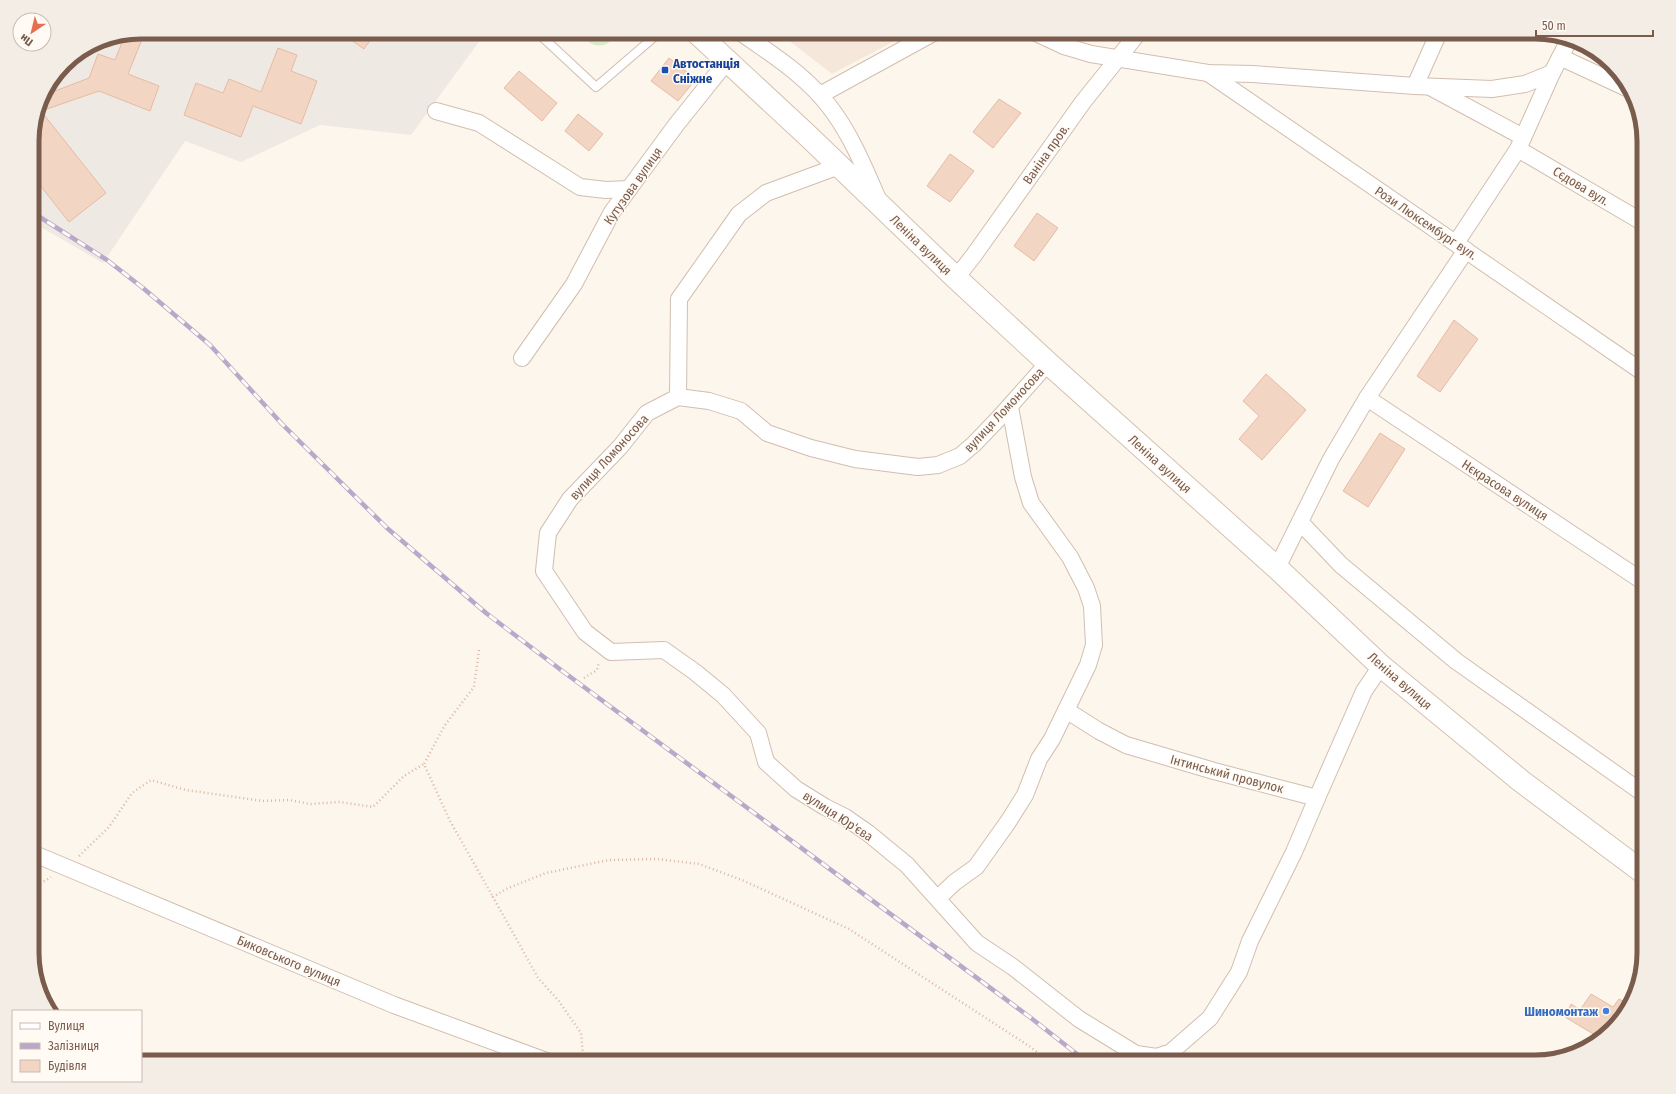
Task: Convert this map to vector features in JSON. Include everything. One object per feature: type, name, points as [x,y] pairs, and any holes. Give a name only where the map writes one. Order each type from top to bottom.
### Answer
[{"type":"main road","name":"Леніна вулиця","points":[[704,39],[728,60],[956,278],[1048,363],[1277,568],[1381,666],[1521,781],[1637,868]]},
{"type":"street","points":[[750,39],[778,58],[803,78],[820,95],[843,126],[882,208]]},
{"type":"street","points":[[820,95],[922,39]]},
{"type":"street","points":[[1049,39],[1064,46],[1091,54],[1208,73],[1253,74],[1422,86],[1492,89],[1508,88],[1525,84],[1552,73]]},
{"type":"street","name":"Ваніна пров.","points":[[956,278],[1083,102],[1134,39]]},
{"type":"street","points":[[1422,86],[1437,39]]},
{"type":"street","points":[[1277,568],[1331,459],[1461,246],[1521,143],[1552,73],[1567,44]]},
{"type":"street","points":[[1560,57],[1620,85]]},
{"type":"street","name":"Кутузова вулиця","points":[[522,358],[574,284],[612,212],[676,125],[728,60]]},
{"type":"street","name":"Рози Люксембург вул.","points":[[1208,73],[1637,368]]},
{"type":"street","name":"Сєдова вул.","points":[[1422,86],[1521,143],[1637,218]]},
{"type":"street","points":[[436,110],[479,124],[580,187],[606,190],[629,189]]},
{"type":"street","points":[[678,397],[679,299],[739,214],[766,193],[839,166]]},
{"type":"street","name":"вулиця Ломоносова","points":[[544,571],[548,533],[570,498],[620,447],[647,413],[678,397],[709,401],[741,410],[767,433],[811,448],[855,459],[918,467],[938,465],[960,456],[1010,406],[1048,363]]},
{"type":"street","name":"Нєкрасова вулиця","points":[[1367,398],[1637,577]]},
{"type":"street","points":[[938,898],[955,882],[976,867],[994,844],[1025,795],[1039,759],[1066,710],[1088,665],[1094,644],[1092,606],[1086,588],[1070,557],[1031,503],[1023,478],[1010,406]]},
{"type":"street","points":[[1300,522],[1341,565],[1456,661],[1637,789]]},
{"type":"street","name":"вулиця Юр'єва","points":[[544,571],[585,632],[611,652],[664,650],[695,672],[723,695],[758,734],[766,762],[796,789],[825,807],[845,817],[907,865],[977,943],[1013,967],[1079,1019],[1136,1054],[1143,1055]]},
{"type":"street","points":[[1317,798],[1364,691],[1381,666]]},
{"type":"street","name":"Інтинський провулок","points":[[1066,710],[1099,731],[1126,745],[1214,771],[1317,798]]},
{"type":"street","name":"вулиця Юр'єва","points":[[1163,1055],[1171,1052],[1210,1018],[1225,997],[1239,972],[1250,941],[1294,852],[1317,798]]},
{"type":"street","name":"Биковського вулиця","points":[[39,856],[394,1005],[530,1055]]},
{"type":"lane","points":[[545,39],[596,87],[652,39]]},
{"type":"path","points":[[584,678],[596,670],[605,647]]},
{"type":"path","points":[[67,868],[109,828],[132,793],[151,780],[186,790],[263,801],[289,800],[310,804],[340,802],[373,807],[404,776],[424,764],[445,725],[474,688],[479,650]]},
{"type":"path","points":[[424,764],[450,821],[538,978],[558,1000],[581,1032],[583,1055]]},
{"type":"path","points":[[493,897],[506,889],[546,873],[609,860],[657,859],[699,864],[742,880],[849,929],[1032,1048],[1040,1055]]},
{"type":"shaded area","points":[[141,39],[481,39],[411,135],[320,125],[241,162],[185,141],[103,263],[39,226],[39,134],[42,114],[49,96],[56,84],[74,64],[84,56],[114,42]]},
{"type":"shaded area","points":[[787,39],[899,39],[832,74]]},
{"type":"green space","points":[[585,39],[612,39],[604,45],[599,46]]},
{"type":"building","points":[[142,39],[128,74],[159,86],[150,111],[99,91],[44,110],[51,93],[89,78],[98,54],[115,60],[123,41]]},
{"type":"building","points":[[350,39],[371,39],[364,49]]},
{"type":"building","points":[[278,48],[297,55],[291,71],[317,81],[301,124],[253,106],[241,137],[184,115],[196,83],[223,93],[229,79],[261,92]]},
{"type":"building","points":[[669,58],[696,79],[678,101],[651,81]]},
{"type":"building","points":[[519,71],[557,103],[542,121],[504,88]]},
{"type":"building","points":[[999,99],[1021,113],[993,148],[973,132]]},
{"type":"building","points":[[42,113],[106,193],[69,222],[39,184],[39,134]]},
{"type":"building","points":[[578,114],[603,134],[589,151],[565,131]]},
{"type":"building","points":[[950,154],[974,171],[950,202],[927,186]]},
{"type":"building","points":[[1037,213],[1058,228],[1034,261],[1014,246]]},
{"type":"building","points":[[1454,320],[1478,339],[1440,392],[1417,376]]},
{"type":"building","points":[[1266,374],[1306,410],[1262,460],[1239,439],[1259,416],[1243,401]]},
{"type":"building","points":[[1380,433],[1405,449],[1368,507],[1343,491]]},
{"type":"building","points":[[1591,994],[1613,1007],[1619,999],[1624,1002],[1612,1020],[1595,1035],[1565,1017],[1571,1004],[1580,1010]]},
{"type":"railway","points":[[39,216],[107,260],[143,288],[210,345],[282,424],[387,528],[486,613],[1031,1018],[1078,1055]]},
{"type":"place","name":"Автостанція Сніжне","points":[[665,70]]},
{"type":"place","name":"Шиномонтаж","points":[[1606,1011]]}]
